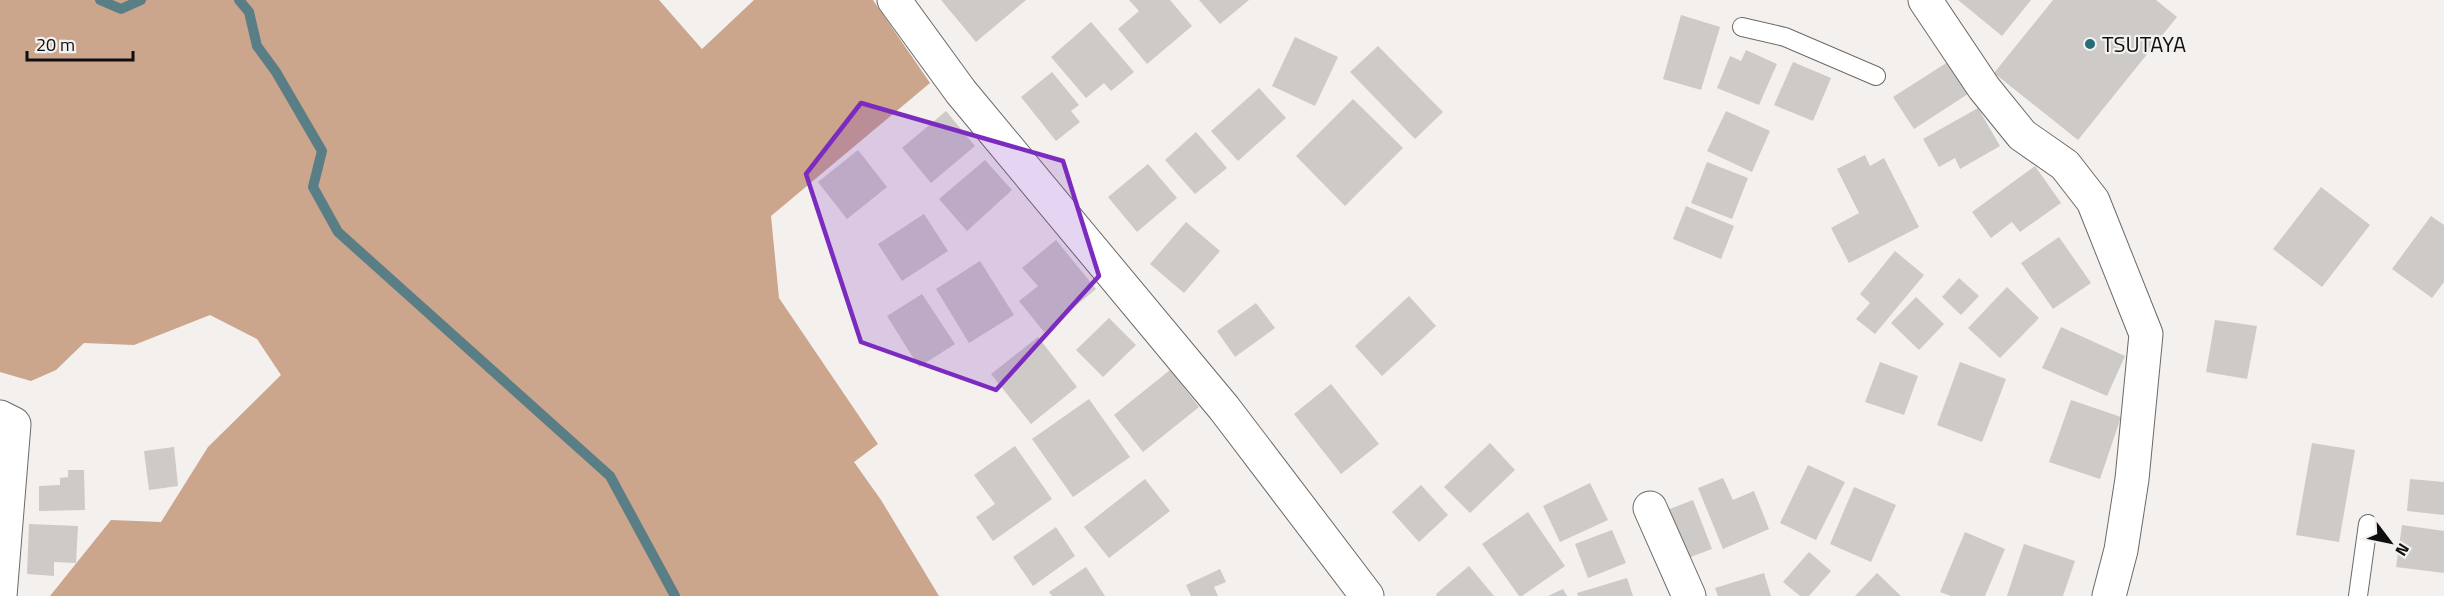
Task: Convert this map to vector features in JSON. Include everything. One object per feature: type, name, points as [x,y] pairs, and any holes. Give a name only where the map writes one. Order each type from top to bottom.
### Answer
[{"type":"street","points":[[894,0],[961,92],[1224,408],[1367,596]]},
{"type":"street","points":[[1925,0],[1984,88],[2022,135],[2065,165],[2093,201],[2146,334],[2132,479],[2121,550],[2109,596]]},
{"type":"street","points":[[0,417],[14,424],[0,596]]},
{"type":"street","points":[[1650,508],[1689,596]]},
{"type":"lane","points":[[1742,27],[1785,37],[1876,76]]},
{"type":"lane","points":[[2358,596],[2368,524]]},
{"type":"highlighted area","points":[[861,103],[1063,161],[1099,276],[996,390],[861,342],[806,174]]},
{"type":"shaded area","points":[[0,0],[659,0],[702,49],[754,0],[873,0],[930,83],[771,216],[779,298],[878,444],[854,462],[881,500],[939,596],[50,596],[111,520],[161,522],[208,447],[281,375],[257,339],[210,315],[134,345],[84,343],[56,370],[31,381],[0,372]]},
{"type":"building","points":[[941,0],[1026,0],[976,42]]},
{"type":"building","points":[[1129,0],[1170,0],[1192,26],[1147,64],[1118,29],[1139,11]]},
{"type":"building","points":[[1199,0],[1249,0],[1220,24]]},
{"type":"building","points":[[1958,0],[2031,0],[2002,36]]},
{"type":"building","points":[[2053,0],[2156,0],[2177,17],[2078,140],[1994,73]]},
{"type":"building","points":[[1681,15],[1720,27],[1701,90],[1663,79]]},
{"type":"building","points":[[1091,22],[1134,72],[1111,91],[1104,83],[1086,98],[1051,57]]},
{"type":"building","points":[[1295,37],[1338,57],[1315,106],[1272,86]]},
{"type":"building","points":[[1378,46],[1443,112],[1415,139],[1350,72]]},
{"type":"building","points":[[1746,50],[1777,64],[1759,105],[1717,88],[1730,56],[1741,61]]},
{"type":"building","points":[[1951,60],[1971,92],[1914,129],[1893,97]]},
{"type":"building","points":[[1793,62],[1831,78],[1813,121],[1774,105]]},
{"type":"building","points":[[1052,72],[1079,105],[1071,111],[1080,122],[1056,141],[1021,97]]},
{"type":"building","points":[[1259,88],[1286,118],[1238,161],[1211,131]]},
{"type":"building","points":[[1353,99],[1403,148],[1345,206],[1296,156]]},
{"type":"building","points":[[1978,108],[2000,146],[1960,169],[1955,158],[1939,167],[1923,139]]},
{"type":"building","points":[[946,111],[975,146],[931,183],[902,148]]},
{"type":"building","points":[[1726,111],[1770,131],[1752,172],[1707,151]]},
{"type":"building","points":[[1196,132],[1227,168],[1195,194],[1165,160]]},
{"type":"building","points":[[858,150],[887,187],[847,219],[818,182]]},
{"type":"building","points":[[1865,155],[1870,166],[1884,158],[1919,227],[1849,263],[1831,228],[1859,213],[1837,169]]},
{"type":"building","points":[[985,160],[1012,190],[967,231],[939,199]]},
{"type":"building","points":[[1707,162],[1748,178],[1732,219],[1691,203]]},
{"type":"building","points":[[1148,164],[1177,198],[1137,232],[1108,197]]},
{"type":"building","points":[[2035,166],[2061,203],[2020,232],[2012,222],[1991,238],[1972,212]]},
{"type":"building","points":[[2321,187],[2370,225],[2322,287],[2273,249]]},
{"type":"building","points":[[1686,206],[1734,226],[1721,259],[1673,239]]},
{"type":"building","points":[[924,214],[948,251],[902,281],[878,244]]},
{"type":"building","points":[[2431,216],[2444,225],[2444,282],[2432,298],[2392,269]]},
{"type":"building","points":[[1186,222],[1220,251],[1184,293],[1150,264]]},
{"type":"building","points":[[2059,237],[2091,283],[2053,309],[2021,263]]},
{"type":"building","points":[[1056,240],[1096,289],[1044,332],[1019,301],[1038,286],[1022,268]]},
{"type":"building","points":[[1895,251],[1924,275],[1875,334],[1856,319],[1870,303],[1860,294]]},
{"type":"building","points":[[980,261],[1014,315],[969,343],[936,289]]},
{"type":"building","points":[[1959,278],[1979,296],[1961,315],[1942,297]]},
{"type":"building","points":[[2007,287],[2039,318],[2000,358],[1968,328]]},
{"type":"building","points":[[922,294],[955,344],[919,367],[887,316]]},
{"type":"building","points":[[1409,296],[1436,326],[1382,376],[1355,346]]},
{"type":"building","points":[[1916,297],[1944,324],[1919,350],[1891,323]]},
{"type":"building","points":[[1256,303],[1275,328],[1235,357],[1217,331]]},
{"type":"building","points":[[1109,318],[1136,345],[1103,377],[1076,350]]},
{"type":"building","points":[[2215,320],[2257,326],[2247,379],[2206,372]]},
{"type":"building","points":[[2061,327],[2125,356],[2107,396],[2042,368]]},
{"type":"building","points":[[1038,337],[1077,387],[1031,424],[991,374]]},
{"type":"building","points":[[1880,362],[1918,376],[1904,415],[1865,402]]},
{"type":"building","points":[[1960,362],[2006,379],[1982,442],[1937,425]]},
{"type":"building","points":[[1170,370],[1199,407],[1143,452],[1114,415]]},
{"type":"building","points":[[1331,384],[1379,444],[1341,474],[1294,414]]},
{"type":"building","points":[[1089,399],[1130,457],[1073,497],[1032,439]]},
{"type":"building","points":[[2071,400],[2121,417],[2100,479],[2049,462]]},
{"type":"building","points":[[1490,443],[1515,470],[1470,513],[1444,487]]},
{"type":"building","points":[[2312,443],[2355,450],[2339,542],[2296,535]]},
{"type":"building","points":[[1015,446],[1052,499],[993,541],[976,517],[995,504],[974,475]]},
{"type":"building","points":[[174,447],[178,486],[149,490],[144,451]]},
{"type":"building","points":[[1808,465],[1845,482],[1816,540],[1780,523]]},
{"type":"building","points":[[68,470],[84,470],[85,510],[39,511],[39,486],[60,485],[60,478],[68,477]]},
{"type":"building","points":[[1723,478],[1733,500],[1754,491],[1769,529],[1723,549],[1698,488]]},
{"type":"building","points":[[1145,479],[1170,511],[1109,558],[1084,527]]},
{"type":"building","points":[[2410,479],[2444,482],[2444,515],[2407,511]]},
{"type":"building","points":[[1590,483],[1608,520],[1560,542],[1543,506]]},
{"type":"building","points":[[1421,485],[1448,515],[1419,542],[1392,512]]},
{"type":"building","points":[[1854,487],[1896,505],[1871,562],[1830,544]]},
{"type":"building","points":[[1693,500],[1712,549],[1680,561],[1662,512]]},
{"type":"building","points":[[1528,512],[1565,566],[1519,596],[1482,544]]},
{"type":"building","points":[[29,524],[78,526],[76,563],[54,562],[54,576],[27,574]]},
{"type":"building","points":[[2402,525],[2444,531],[2444,573],[2396,567]]},
{"type":"building","points":[[1056,527],[1075,556],[1033,586],[1013,557]]},
{"type":"building","points":[[1612,530],[1626,563],[1588,578],[1575,544]]},
{"type":"building","points":[[1965,532],[2005,549],[1985,596],[1951,596],[1940,592]]},
{"type":"building","points":[[2024,544],[2075,561],[2063,596],[2007,596]]},
{"type":"building","points":[[1809,552],[1831,571],[1809,596],[1800,596],[1783,582]]},
{"type":"building","points":[[1469,566],[1494,596],[1437,596],[1436,594]]},
{"type":"building","points":[[1086,567],[1105,596],[1052,596],[1049,592]]},
{"type":"building","points":[[1220,569],[1226,582],[1214,587],[1218,596],[1191,596],[1186,585]]},
{"type":"building","points":[[1764,573],[1771,596],[1718,596],[1715,588]]},
{"type":"building","points":[[1877,573],[1901,596],[1855,596]]},
{"type":"building","points":[[1627,578],[1633,596],[1578,596],[1577,593]]},
{"type":"building","points":[[1563,589],[1567,596],[1548,596]]},
{"type":"waterway","points":[[100,0],[121,9],[141,0]]},
{"type":"waterway","points":[[239,0],[249,12],[257,46],[276,72],[322,151],[313,187],[338,232],[610,476],[675,596]]},
{"type":"place","name":"TSUTAYA","points":[[2090,44]]}]
